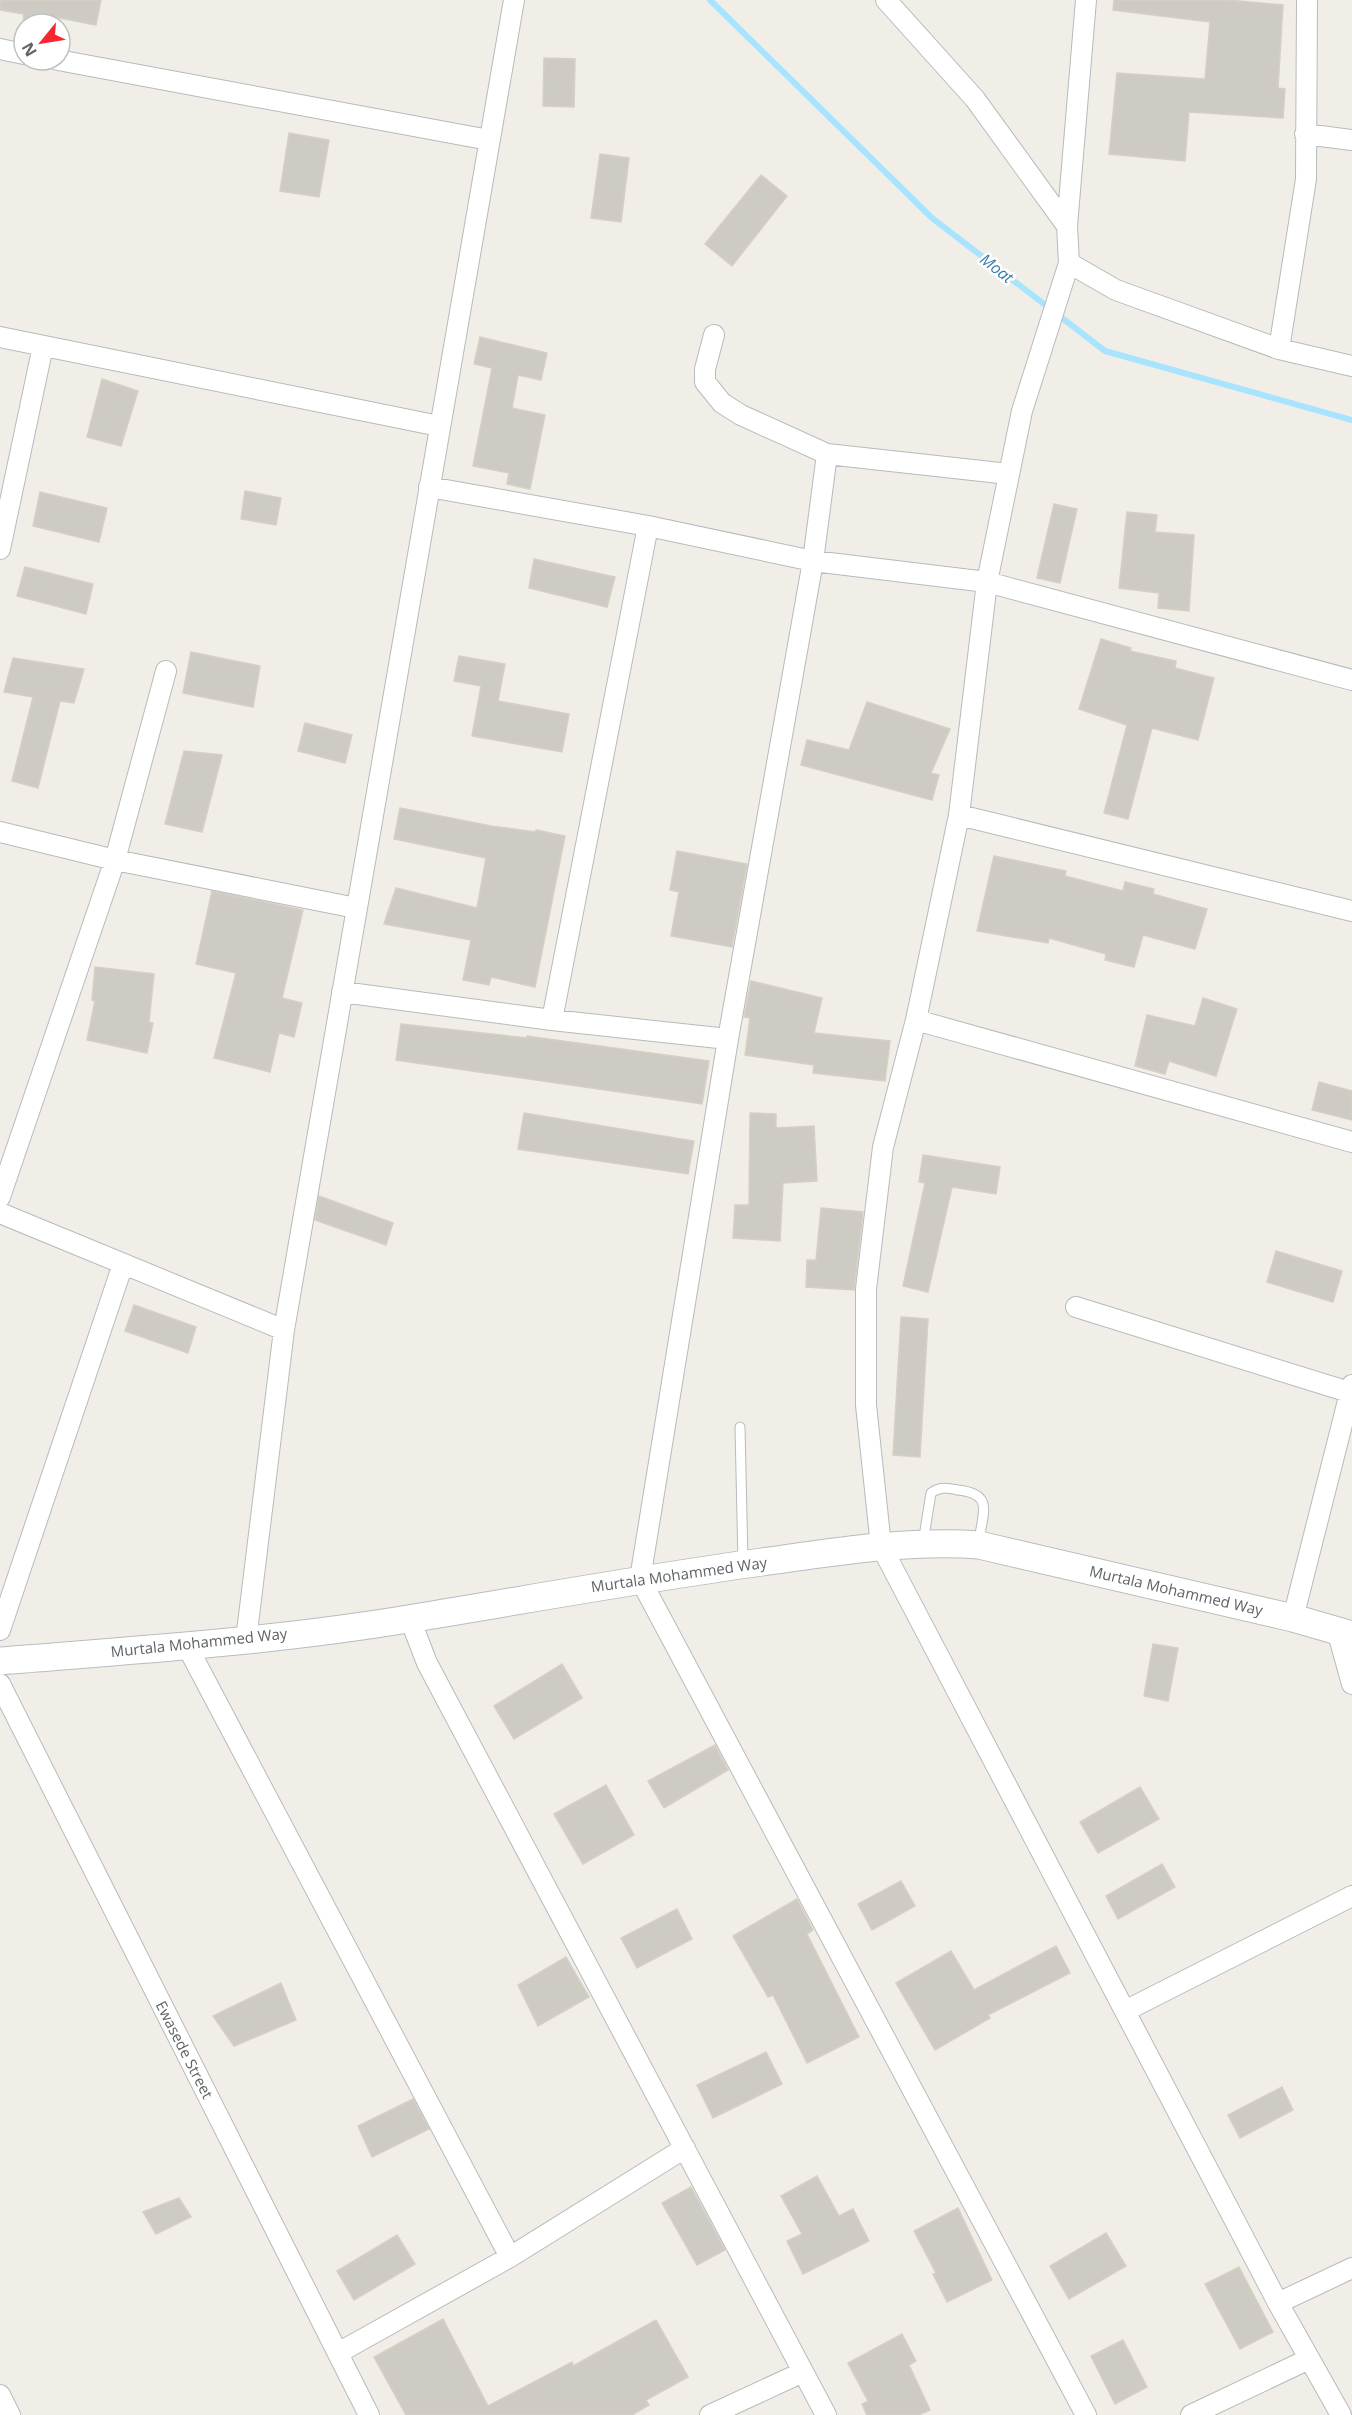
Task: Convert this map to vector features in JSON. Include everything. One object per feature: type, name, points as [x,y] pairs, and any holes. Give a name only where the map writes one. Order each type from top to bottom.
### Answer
[{"type":"street","points":[[246,1640],[284,1330],[514,0]]},
{"type":"street","points":[[886,0],[975,99],[1067,226]]},
{"type":"street","points":[[1086,0],[1067,226],[1069,263],[1022,411],[987,582],[959,814],[916,1020],[883,1147],[866,1289],[866,1405],[881,1546],[1278,2303],[1341,2415]]},
{"type":"street","points":[[1279,350],[1306,179],[1306,0]]},
{"type":"street","points":[[72,63],[489,140]]},
{"type":"street","points":[[1305,134],[1352,140]]},
{"type":"street","points":[[1069,263],[1116,290],[1279,350],[1352,366]]},
{"type":"street","points":[[714,335],[705,369],[705,382],[712,393],[741,415],[826,454],[1009,474]]},
{"type":"street","points":[[0,337],[439,426]]},
{"type":"street","points":[[0,549],[43,346]]},
{"type":"street","points":[[826,454],[813,561],[728,1040],[640,1579],[1086,2415]]},
{"type":"street","points":[[429,487],[648,526],[813,561],[987,582],[1352,680]]},
{"type":"street","points":[[552,1020],[648,526]]},
{"type":"street","points":[[0,1197],[114,860],[166,671]]},
{"type":"street","points":[[959,814],[1352,911]]},
{"type":"street","points":[[0,832],[114,860],[357,908]]},
{"type":"street","points":[[342,992],[552,1020],[728,1040]]},
{"type":"street","points":[[916,1020],[1352,1142]]},
{"type":"street","points":[[0,1213],[284,1330]]},
{"type":"street","points":[[0,1630],[123,1264]]},
{"type":"street","points":[[1076,1308],[1351,1390],[1293,1618]]},
{"type":"street","name":"Murtala Mohammed Way","points":[[0,1662],[246,1640],[410,1618],[640,1579],[881,1546],[923,1544],[979,1545],[1293,1618],[1345,1633]]},
{"type":"street","points":[[410,1618],[427,1663],[826,2415]]},
{"type":"street","points":[[1345,1633],[1352,1684]]},
{"type":"street","points":[[187,1646],[510,2257]]},
{"type":"street","name":"Ewasede Street","points":[[0,1684],[369,2415]]},
{"type":"street","points":[[1125,2011],[1352,1896]]},
{"type":"street","points":[[338,2353],[510,2257],[685,2148]]},
{"type":"street","points":[[1278,2303],[1352,2268]]},
{"type":"street","points":[[1191,2415],[1309,2359]]},
{"type":"street","points":[[710,2415],[803,2372]]},
{"type":"street","points":[[0,2395],[10,2415]]},
{"type":"lane","points":[[740,1427],[743,1565]]},
{"type":"lane","points":[[923,1544],[931,1493],[942,1488],[975,1491],[982,1496],[984,1504],[979,1545]]},
{"type":"building","points":[[0,0],[101,0],[96,25],[72,20],[72,12],[0,10]]},
{"type":"building","points":[[1114,0],[1228,0],[1283,5],[1278,88],[1285,89],[1283,118],[1189,112],[1185,161],[1109,154],[1117,73],[1205,79],[1210,22],[1113,10]]},
{"type":"building","points":[[544,58],[575,59],[574,107],[543,106]]},
{"type":"building","points":[[289,133],[329,140],[319,197],[280,191]]},
{"type":"building","points":[[600,154],[629,158],[621,222],[591,218]]},
{"type":"building","points":[[761,175],[787,196],[732,266],[705,244]]},
{"type":"building","points":[[480,337],[547,353],[541,380],[518,375],[512,408],[545,415],[530,489],[507,484],[509,473],[473,466],[492,368],[474,364]]},
{"type":"building","points":[[102,379],[138,391],[121,446],[87,437]]},
{"type":"building","points":[[245,491],[281,498],[276,525],[241,519]]},
{"type":"building","points":[[40,492],[107,508],[99,542],[33,526]]},
{"type":"building","points":[[1054,504],[1077,509],[1060,583],[1037,578]]},
{"type":"building","points":[[1127,512],[1157,515],[1155,532],[1194,535],[1189,611],[1158,608],[1159,593],[1119,588]]},
{"type":"building","points":[[534,559],[615,577],[607,607],[529,588]]},
{"type":"building","points":[[25,567],[93,584],[86,614],[17,596]]},
{"type":"building","points":[[1101,639],[1131,648],[1130,651],[1176,661],[1175,668],[1214,678],[1198,740],[1152,728],[1128,819],[1104,813],[1127,725],[1079,709]]},
{"type":"building","points":[[191,652],[260,666],[253,707],[183,693]]},
{"type":"building","points":[[459,656],[505,664],[498,701],[569,714],[562,752],[472,736],[481,686],[454,681]]},
{"type":"building","points":[[13,658],[84,669],[74,703],[60,701],[38,788],[12,781],[33,697],[4,692]]},
{"type":"building","points":[[867,702],[950,729],[931,773],[939,775],[932,800],[801,765],[807,740],[849,750]]},
{"type":"building","points":[[305,723],[352,735],[345,763],[298,751]]},
{"type":"building","points":[[184,751],[222,755],[202,832],[165,824]]},
{"type":"building","points":[[400,808],[491,826],[536,832],[536,830],[565,836],[535,987],[491,977],[489,985],[463,980],[471,940],[384,924],[396,888],[477,908],[486,858],[394,839]]},
{"type":"building","points":[[677,851],[747,864],[732,947],[671,936],[679,892],[670,890]]},
{"type":"building","points":[[994,856],[1066,871],[1065,876],[1123,891],[1125,882],[1154,889],[1153,894],[1207,909],[1195,949],[1143,935],[1134,967],[1105,960],[1106,954],[1049,938],[1048,943],[977,931]]},
{"type":"building","points":[[212,891],[303,910],[282,998],[302,1003],[294,1037],[279,1033],[270,1072],[214,1058],[236,973],[196,964]]},
{"type":"building","points":[[95,967],[154,974],[149,1022],[153,1023],[147,1053],[87,1040],[95,1001],[92,1000]]},
{"type":"building","points":[[751,981],[822,998],[814,1033],[890,1041],[885,1081],[813,1073],[814,1065],[745,1055],[750,1018],[744,1017]]},
{"type":"building","points":[[1203,998],[1237,1009],[1216,1076],[1169,1061],[1165,1074],[1135,1066],[1147,1015],[1195,1026]]},
{"type":"building","points":[[401,1024],[527,1038],[527,1036],[709,1061],[702,1104],[396,1060]]},
{"type":"building","points":[[1319,1082],[1352,1091],[1352,1120],[1312,1110]]},
{"type":"building","points":[[524,1113],[694,1141],[688,1174],[518,1149]]},
{"type":"building","points":[[750,1113],[776,1114],[776,1128],[814,1126],[817,1181],[783,1183],[780,1241],[733,1238],[735,1205],[749,1205]]},
{"type":"building","points":[[923,1155],[1000,1167],[996,1194],[952,1187],[928,1292],[903,1286],[925,1183],[919,1182]]},
{"type":"building","points":[[319,1196],[393,1223],[386,1245],[315,1220]]},
{"type":"building","points":[[821,1208],[863,1212],[854,1290],[806,1287],[807,1260],[816,1260]]},
{"type":"building","points":[[1276,1251],[1342,1271],[1333,1302],[1267,1282]]},
{"type":"building","points":[[134,1305],[196,1327],[188,1353],[125,1331]]},
{"type":"building","points":[[901,1317],[928,1319],[920,1457],[893,1455]]},
{"type":"building","points":[[1153,1644],[1178,1648],[1168,1701],[1144,1696]]},
{"type":"building","points":[[562,1664],[582,1698],[514,1739],[494,1706]]},
{"type":"building","points":[[715,1745],[728,1770],[664,1808],[648,1781]]},
{"type":"building","points":[[606,1785],[634,1835],[583,1864],[554,1814]]},
{"type":"building","points":[[1140,1787],[1159,1819],[1098,1853],[1080,1822]]},
{"type":"building","points":[[1162,1864],[1175,1887],[1118,1919],[1106,1896]]},
{"type":"building","points":[[901,1881],[915,1906],[872,1930],[858,1904]]},
{"type":"building","points":[[797,1899],[813,1930],[807,1934],[859,2037],[807,2063],[773,1995],[768,1997],[733,1936]]},
{"type":"building","points":[[677,1909],[692,1939],[637,1968],[621,1938]]},
{"type":"building","points":[[1056,1946],[1070,1973],[988,2015],[990,2018],[935,2050],[896,1983],[951,1951],[974,1990]]},
{"type":"building","points":[[566,1957],[589,1997],[538,2026],[518,1985]]},
{"type":"building","points":[[281,1983],[296,2020],[234,2046],[213,2016]]},
{"type":"building","points":[[766,2052],[782,2084],[713,2118],[697,2085]]},
{"type":"building","points":[[1282,2087],[1293,2110],[1240,2138],[1228,2115]]},
{"type":"building","points":[[413,2099],[429,2129],[372,2157],[358,2126]]},
{"type":"building","points":[[817,2176],[839,2216],[853,2209],[869,2241],[803,2274],[787,2241],[802,2234],[781,2196]]},
{"type":"building","points":[[691,2187],[725,2250],[697,2265],[662,2203]]},
{"type":"building","points":[[179,2198],[191,2217],[156,2234],[143,2212]]},
{"type":"building","points":[[958,2208],[992,2280],[947,2302],[933,2274],[936,2273],[914,2231]]},
{"type":"building","points":[[1106,2233],[1126,2266],[1069,2299],[1050,2266]]},
{"type":"building","points":[[397,2235],[415,2264],[354,2300],[337,2271]]},
{"type":"building","points":[[1239,2267],[1273,2332],[1240,2349],[1205,2284]]},
{"type":"building","points":[[443,2319],[488,2406],[572,2362],[573,2366],[656,2320],[688,2377],[646,2400],[649,2405],[632,2415],[406,2415],[374,2357]]},
{"type":"building","points":[[902,2334],[916,2361],[909,2365],[930,2410],[919,2415],[867,2415],[862,2404],[868,2401],[848,2363]]},
{"type":"building","points":[[1123,2340],[1147,2387],[1115,2404],[1091,2356]]},
{"type":"waterway","name":"Moat","points":[[710,0],[932,218],[1105,351],[1352,420]]}]
